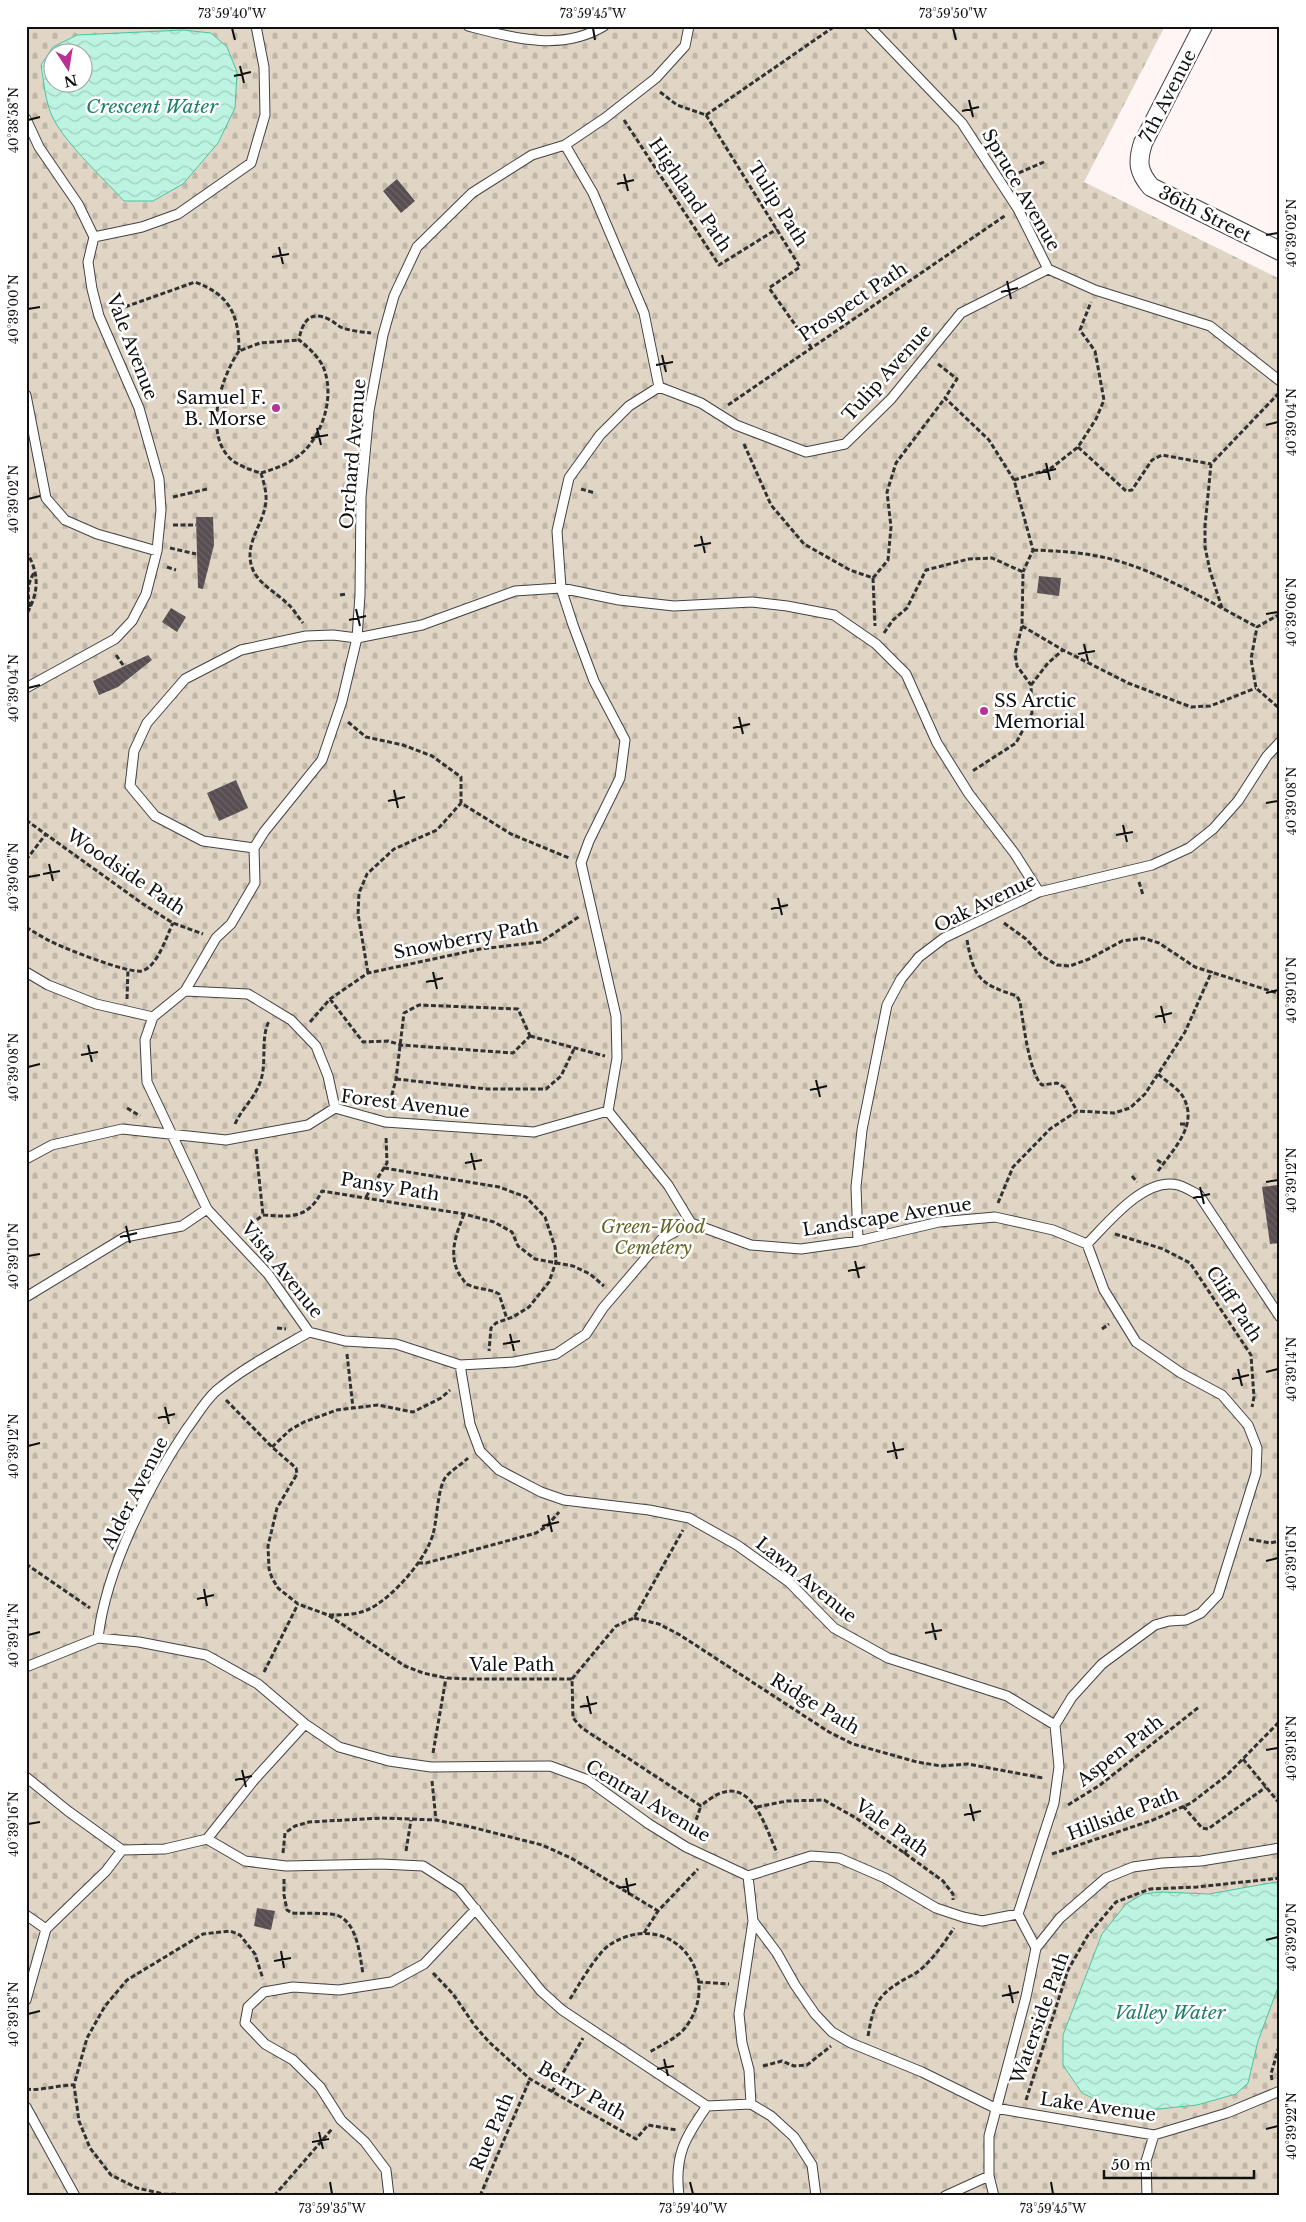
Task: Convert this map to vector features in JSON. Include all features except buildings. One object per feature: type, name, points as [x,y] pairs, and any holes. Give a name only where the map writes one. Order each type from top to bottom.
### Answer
[{"type":"street","name":"7th Avenue","points":[[1139,168],[1138,158],[1143,143],[1203,26]]},
{"type":"street","name":"36th Street","points":[[1139,168],[1151,187],[1280,251]]},
{"type":"lane","points":[[26,119],[39,147],[78,204],[94,237],[142,227],[178,214],[251,163],[265,115],[264,67],[256,26]]},
{"type":"lane","points":[[468,26],[522,40],[567,40],[594,32],[604,26]]},
{"type":"lane","name":"Orchard Avenue","points":[[254,848],[264,832],[322,760],[338,714],[357,638],[360,594],[361,497],[369,411],[383,335],[394,296],[417,247],[472,193],[532,155],[565,145],[650,82],[685,46],[689,26]]},
{"type":"lane","name":"Spruce Avenue","points":[[869,26],[962,122],[1018,209],[1048,269],[1095,290],[1210,326],[1280,381]]},
{"type":"lane","points":[[565,145],[594,194],[644,313],[659,387],[629,406],[600,435],[569,478],[557,532],[561,588],[594,681],[625,740],[620,778],[589,841],[581,863],[587,880],[591,909],[616,1016],[617,1058],[608,1111],[668,1185],[691,1223]]},
{"type":"lane","name":"Vale Avenue","points":[[26,688],[115,639],[132,621],[146,594],[157,551],[162,510],[157,471],[139,408],[99,316],[88,262],[94,237]]},
{"type":"lane","name":"Tulip Avenue","points":[[659,387],[701,403],[736,425],[806,452],[845,444],[891,399],[961,313],[1048,269]]},
{"type":"lane","points":[[26,395],[46,498],[65,520],[97,534],[157,551]]},
{"type":"lane","points":[[172,1133],[147,1082],[146,1040],[153,1016],[185,991],[216,938],[231,924],[254,883],[254,848],[203,840],[155,816],[130,786],[134,751],[147,723],[185,679],[242,650],[306,636],[333,635],[357,638],[422,625],[515,591],[561,588],[619,600],[674,606],[752,602],[787,606],[834,615],[876,644],[906,674],[937,743],[1039,892]]},
{"type":"lane","name":"Oak Avenue","points":[[858,1241],[856,1187],[862,1130],[886,1006],[901,979],[919,957],[944,938],[1039,892],[1152,865],[1189,848],[1214,829],[1238,801],[1267,756],[1280,742]]},
{"type":"lane","points":[[26,972],[48,985],[96,1004],[153,1016]]},
{"type":"lane","points":[[185,991],[248,994],[291,1020],[316,1046],[328,1076],[335,1108]]},
{"type":"lane","name":"Forest Avenue","points":[[26,1159],[52,1145],[122,1129],[226,1140],[308,1125],[335,1108],[385,1122],[534,1132],[608,1111]]},
{"type":"lane","name":"Vista Avenue","points":[[172,1133],[207,1209],[268,1274],[309,1332],[345,1341],[396,1344],[460,1366],[514,1362],[556,1354],[586,1334],[614,1296],[662,1238],[691,1223]]},
{"type":"lane","points":[[1036,1948],[1018,1914],[1034,1859],[1052,1808],[1059,1767],[1055,1725],[1072,1697],[1102,1664],[1155,1625],[1169,1621],[1186,1620],[1201,1614],[1210,1606],[1218,1595],[1256,1473],[1257,1448],[1248,1425],[1222,1395],[1181,1373],[1136,1342],[1104,1290],[1087,1244],[1130,1202],[1156,1185],[1178,1185],[1199,1195],[1280,1317]]},
{"type":"lane","points":[[26,1296],[126,1237],[182,1226],[207,1209]]},
{"type":"lane","name":"Landscape Avenue","points":[[691,1223],[751,1244],[802,1249],[858,1241],[939,1222],[993,1218],[1053,1230],[1087,1244]]},
{"type":"lane","name":"Alder Avenue","points":[[98,1638],[100,1615],[114,1572],[137,1516],[170,1454],[207,1400],[217,1390],[265,1357],[309,1332]]},
{"type":"lane","name":"Lawn Avenue","points":[[460,1366],[470,1424],[480,1451],[499,1470],[541,1492],[564,1500],[650,1510],[689,1518],[737,1545],[789,1582],[834,1628],[888,1658],[1007,1696],[1055,1725]]},
{"type":"lane","name":"Central Avenue","points":[[26,1667],[98,1638],[139,1642],[206,1654],[258,1684],[304,1724],[339,1747],[389,1761],[431,1767],[550,1766],[588,1780],[649,1824],[686,1847],[748,1876]]},
{"type":"lane","points":[[26,1777],[68,1811],[122,1850],[165,1849],[207,1839],[254,1780],[304,1724]]},
{"type":"lane","points":[[207,1839],[245,1861],[286,1866],[404,1864],[423,1866],[438,1874],[459,1889],[541,1991],[562,2010],[589,2029],[639,2059],[707,2106],[751,2104],[771,2116],[794,2137],[812,2165],[816,2196]]},
{"type":"lane","points":[[994,2196],[989,2176],[989,2136],[995,2108],[1026,1997],[1036,1948],[1060,1918],[1106,1878],[1133,1867],[1201,1861],[1280,1848]]},
{"type":"lane","points":[[26,2000],[46,1929],[106,1871],[122,1850]]},
{"type":"lane","points":[[751,2104],[749,2070],[742,2043],[739,2014],[753,1921],[748,1876],[811,1856],[839,1858],[884,1878],[936,1908],[955,1914],[982,1921],[1018,1914]]},
{"type":"lane","points":[[389,2196],[386,2170],[365,2142],[341,2120],[320,2087],[293,2060],[265,2044],[245,2023],[248,2007],[264,1992],[293,1987],[340,1990],[391,1982],[424,1964],[476,1909]]},
{"type":"lane","points":[[26,1915],[46,1929]]},
{"type":"lane","points":[[753,1921],[777,1953],[795,1985],[815,2014],[832,2032],[862,2048],[922,2072],[995,2108]]},
{"type":"lane","name":"Lake Avenue","points":[[995,2108],[1154,2135],[1227,2113],[1277,2092]]},
{"type":"lane","points":[[679,2196],[677,2179],[679,2158],[687,2134],[707,2106]]},
{"type":"lane","points":[[26,2107],[75,2196]]},
{"type":"lane","points":[[1147,2196],[1146,2161],[1154,2135]]},
{"type":"lane","points":[[945,2196],[989,2176]]},
{"type":"path","points":[[650,82],[677,105],[706,115],[835,26]]},
{"type":"path","name":"Highland Path","points":[[616,109],[719,265],[776,229]]},
{"type":"path","name":"Tulip Path","points":[[706,115],[800,266],[769,288],[811,347]]},
{"type":"path","points":[[1000,182],[1044,162]]},
{"type":"path","name":"Prospect Path","points":[[717,413],[1005,215]]},
{"type":"path","points":[[99,316],[195,282],[213,289],[227,303],[239,328],[239,350],[229,366],[219,396],[217,423],[222,445],[232,460],[246,468],[261,473],[281,466],[298,456],[317,432],[327,406],[328,385],[324,368],[315,355],[299,340],[260,343],[239,350]]},
{"type":"path","points":[[1014,480],[1050,468],[1078,447],[1096,419],[1104,400],[1095,351],[1080,330],[1088,308]]},
{"type":"path","points":[[299,340],[301,326],[307,319],[319,316],[330,320],[342,328],[383,335]]},
{"type":"path","points":[[876,644],[873,578],[888,560],[891,527],[887,492],[896,463],[957,379],[926,354]]},
{"type":"path","points":[[1222,608],[1210,571],[1206,547],[1205,526],[1211,464],[1276,396]]},
{"type":"path","points":[[945,398],[989,440],[1014,480],[1033,550],[1023,572],[1022,626],[1015,654],[1016,666],[1031,685],[1032,713],[1016,743],[960,779]]},
{"type":"path","points":[[736,425],[771,505],[804,544],[850,570],[873,578]]},
{"type":"path","points":[[1078,447],[1126,491],[1132,490],[1152,460],[1162,455],[1211,464]]},
{"type":"path","points":[[261,473],[267,494],[265,508],[251,543],[252,568],[258,578],[290,605],[303,624],[306,636]]},
{"type":"path","points":[[177,496],[207,489]]},
{"type":"path","points":[[180,526],[196,525]]},
{"type":"path","points":[[1033,550],[1065,551],[1104,557],[1131,565],[1222,608],[1257,627]]},
{"type":"path","points":[[26,551],[36,570],[36,595],[26,615]]},
{"type":"path","points":[[180,551],[196,554]]},
{"type":"path","points":[[876,644],[894,620],[907,608],[926,570],[969,558],[992,558],[1023,572]]},
{"type":"path","points":[[31,608],[26,590],[28,582],[36,570]]},
{"type":"path","points":[[1280,614],[1257,627],[1251,659],[1256,688],[1280,709]]},
{"type":"path","points":[[1022,626],[1063,650],[1128,683],[1191,707],[1210,706],[1256,688]]},
{"type":"path","points":[[1031,685],[1048,664],[1063,650]]},
{"type":"path","points":[[302,1031],[330,999],[368,973],[358,914],[359,893],[367,874],[394,849],[437,830],[461,803],[461,776],[432,756],[403,745],[366,737],[338,714]]},
{"type":"path","points":[[461,803],[511,834],[581,863]]},
{"type":"path","name":"Woodside Path","points":[[26,820],[143,904],[173,923],[216,938]]},
{"type":"path","points":[[26,860],[46,834]]},
{"type":"path","name":"Snowberry Path","points":[[368,973],[480,949],[541,942],[591,909]]},
{"type":"path","points":[[995,914],[1026,939],[1042,956],[1057,965],[1070,966],[1089,960],[1122,941],[1143,938],[1159,943],[1195,967],[1280,994]]},
{"type":"path","points":[[26,927],[51,942],[96,960],[142,971],[153,963],[173,923]]},
{"type":"path","points":[[966,929],[971,961],[976,974],[985,984],[1017,996],[1020,1002],[1027,1046],[1037,1081],[1042,1085],[1057,1083],[1064,1088],[1077,1111]]},
{"type":"path","points":[[127,1010],[128,969]]},
{"type":"path","points":[[993,1218],[1013,1167],[1050,1129],[1077,1111],[1114,1113],[1130,1108],[1145,1094],[1185,1032],[1212,971]]},
{"type":"path","points":[[330,999],[363,1042],[388,1040],[401,1045],[513,1053],[530,1036]]},
{"type":"path","points":[[366,1196],[387,1163],[385,1122],[396,1080],[404,1013],[419,1005],[518,1009],[530,1036],[574,1049],[617,1058]]},
{"type":"path","points":[[226,1140],[238,1117],[255,1095],[262,1076],[265,1054],[265,1029],[275,1010]]},
{"type":"path","points":[[396,1080],[487,1089],[546,1089],[561,1076],[574,1049]]},
{"type":"path","points":[[1156,1185],[1156,1174],[1188,1124],[1189,1111],[1181,1094],[1158,1074]]},
{"type":"path","points":[[1180,1124],[1188,1124]]},
{"type":"path","points":[[235,1238],[263,1215],[255,1135]]},
{"type":"path","points":[[1158,1160],[1163,1164]]},
{"type":"path","points":[[384,1168],[498,1187],[526,1197],[546,1217],[555,1247],[556,1262],[549,1282],[529,1308],[496,1323],[491,1328],[490,1346]]},
{"type":"path","name":"Pansy Path","points":[[263,1215],[302,1215],[316,1202],[322,1191],[366,1196],[464,1214],[494,1222],[512,1232],[518,1246],[535,1259],[556,1262],[590,1274],[614,1296]]},
{"type":"path","points":[[464,1214],[456,1236],[453,1254],[458,1271],[467,1285],[492,1290],[499,1294],[507,1319]]},
{"type":"path","name":"Cliff Path","points":[[1102,1230],[1163,1249],[1190,1263],[1251,1355],[1254,1397],[1248,1425]]},
{"type":"path","points":[[346,1352],[353,1408]]},
{"type":"path","points":[[217,1390],[272,1447],[296,1468],[297,1474],[277,1508],[268,1546],[269,1569],[278,1588],[298,1604],[328,1615],[349,1615],[366,1610],[381,1602],[393,1590],[417,1563],[434,1533],[444,1480],[468,1458]]},
{"type":"path","points":[[272,1447],[290,1430],[304,1422],[337,1410],[378,1405],[413,1412],[449,1392]]},
{"type":"path","points":[[417,1563],[426,1563],[536,1533],[547,1526],[563,1508],[564,1500]]},
{"type":"path","points":[[572,1679],[616,1626],[634,1618],[689,1518]]},
{"type":"path","points":[[1236,1536],[1270,1543],[1280,1541]]},
{"type":"path","points":[[26,1564],[100,1615]]},
{"type":"path","points":[[258,1684],[298,1604]]},
{"type":"path","name":"Vale Path","points":[[328,1615],[405,1666],[423,1673],[446,1678],[572,1679],[573,1718],[582,1728],[701,1806]]},
{"type":"path","name":"Ridge Path","points":[[634,1618],[659,1624],[680,1635],[829,1732],[853,1744],[917,1762],[941,1766],[968,1764],[1057,1780]]},
{"type":"path","points":[[436,1820],[431,1767],[446,1678]]},
{"type":"path","name":"Aspen Path","points":[[1052,1808],[1068,1806],[1080,1799],[1199,1707]]},
{"type":"path","name":"Hillside Path","points":[[1034,1859],[1152,1820],[1191,1803],[1243,1760],[1280,1721]]},
{"type":"path","points":[[1243,1760],[1280,1804]]},
{"type":"path","points":[[1183,1806],[1202,1828],[1208,1829],[1266,1787]]},
{"type":"path","points":[[686,1847],[701,1806],[714,1794],[729,1791],[744,1794],[757,1807],[783,1866]]},
{"type":"path","name":"Vale Path","points":[[757,1807],[787,1801],[824,1800],[856,1818],[943,1881],[953,1894],[955,1914]]},
{"type":"path","points":[[365,1986],[357,1944],[352,1929],[346,1921],[339,1916],[292,1913],[287,1910],[284,1895],[286,1866],[283,1855],[285,1833],[295,1826],[309,1822],[382,1818],[436,1820],[542,1845],[571,1858],[658,1911]]},
{"type":"path","points":[[404,1864],[411,1820]]},
{"type":"path","points":[[904,1854],[908,1846]]},
{"type":"path","points":[[644,1933],[658,1911],[709,1857]]},
{"type":"path","name":"Waterside Path","points":[[1021,2112],[1068,1970],[1088,1935],[1116,1902],[1150,1889],[1196,1887],[1280,1878]]},
{"type":"path","points":[[862,2048],[866,2041],[872,2012],[881,1997],[918,1971],[934,1957],[957,1924],[955,1914]]},
{"type":"path","points":[[236,2196],[164,2194],[137,2188],[111,2175],[90,2148],[79,2121],[74,2085],[78,2063],[87,2038],[105,2006],[127,1980],[203,1934],[230,1931],[240,1935],[255,1954],[263,1975],[264,1992]]},
{"type":"path","points":[[562,2010],[609,1944],[625,1937],[644,1933],[657,1935],[680,1945],[693,1962],[698,1982],[697,2006],[683,2030],[639,2059]]},
{"type":"path","name":"Berry Path","points":[[424,1964],[453,1994],[475,2026],[489,2042],[530,2079],[588,2110],[636,2139],[648,2125],[675,2130]]},
{"type":"path","points":[[698,1982],[742,1986]]},
{"type":"path","points":[[552,2092],[589,2029]]},
{"type":"path","points":[[749,2070],[782,2061],[794,2066],[807,2065],[824,2054],[839,2036]]},
{"type":"path","points":[[1277,2092],[1271,2074],[1280,2043]]},
{"type":"path","name":"Rue Path","points":[[480,2196],[530,2079]]},
{"type":"path","points":[[26,2088],[36,2090],[74,2085]]},
{"type":"path","points":[[274,2196],[341,2120]]},
{"type":"green space","name":"Green-Wood Cemetery","points":[[26,26],[1165,26],[1084,182],[1280,279],[1280,2196],[26,2196]]},
{"type":"water","name":"Crescent Water","points":[[183,30],[211,33],[227,47],[237,72],[235,108],[218,143],[183,184],[153,201],[124,201],[76,150],[53,118],[45,92],[92,92],[92,42],[63,42],[77,35]]},
{"type":"water","name":"Valley Water","points":[[1276,1882],[1280,1883],[1280,1982],[1258,2041],[1248,2083],[1236,2094],[1197,2105],[1149,2110],[1105,2104],[1082,2093],[1063,2065],[1063,2035],[1102,1934],[1126,1904],[1143,1894],[1162,1892],[1209,1894]]},
{"type":"place","name":"Samuel F. B. Morse","points":[[276,408]]},
{"type":"place","name":"SS Arctic Memorial","points":[[984,711]]}]
